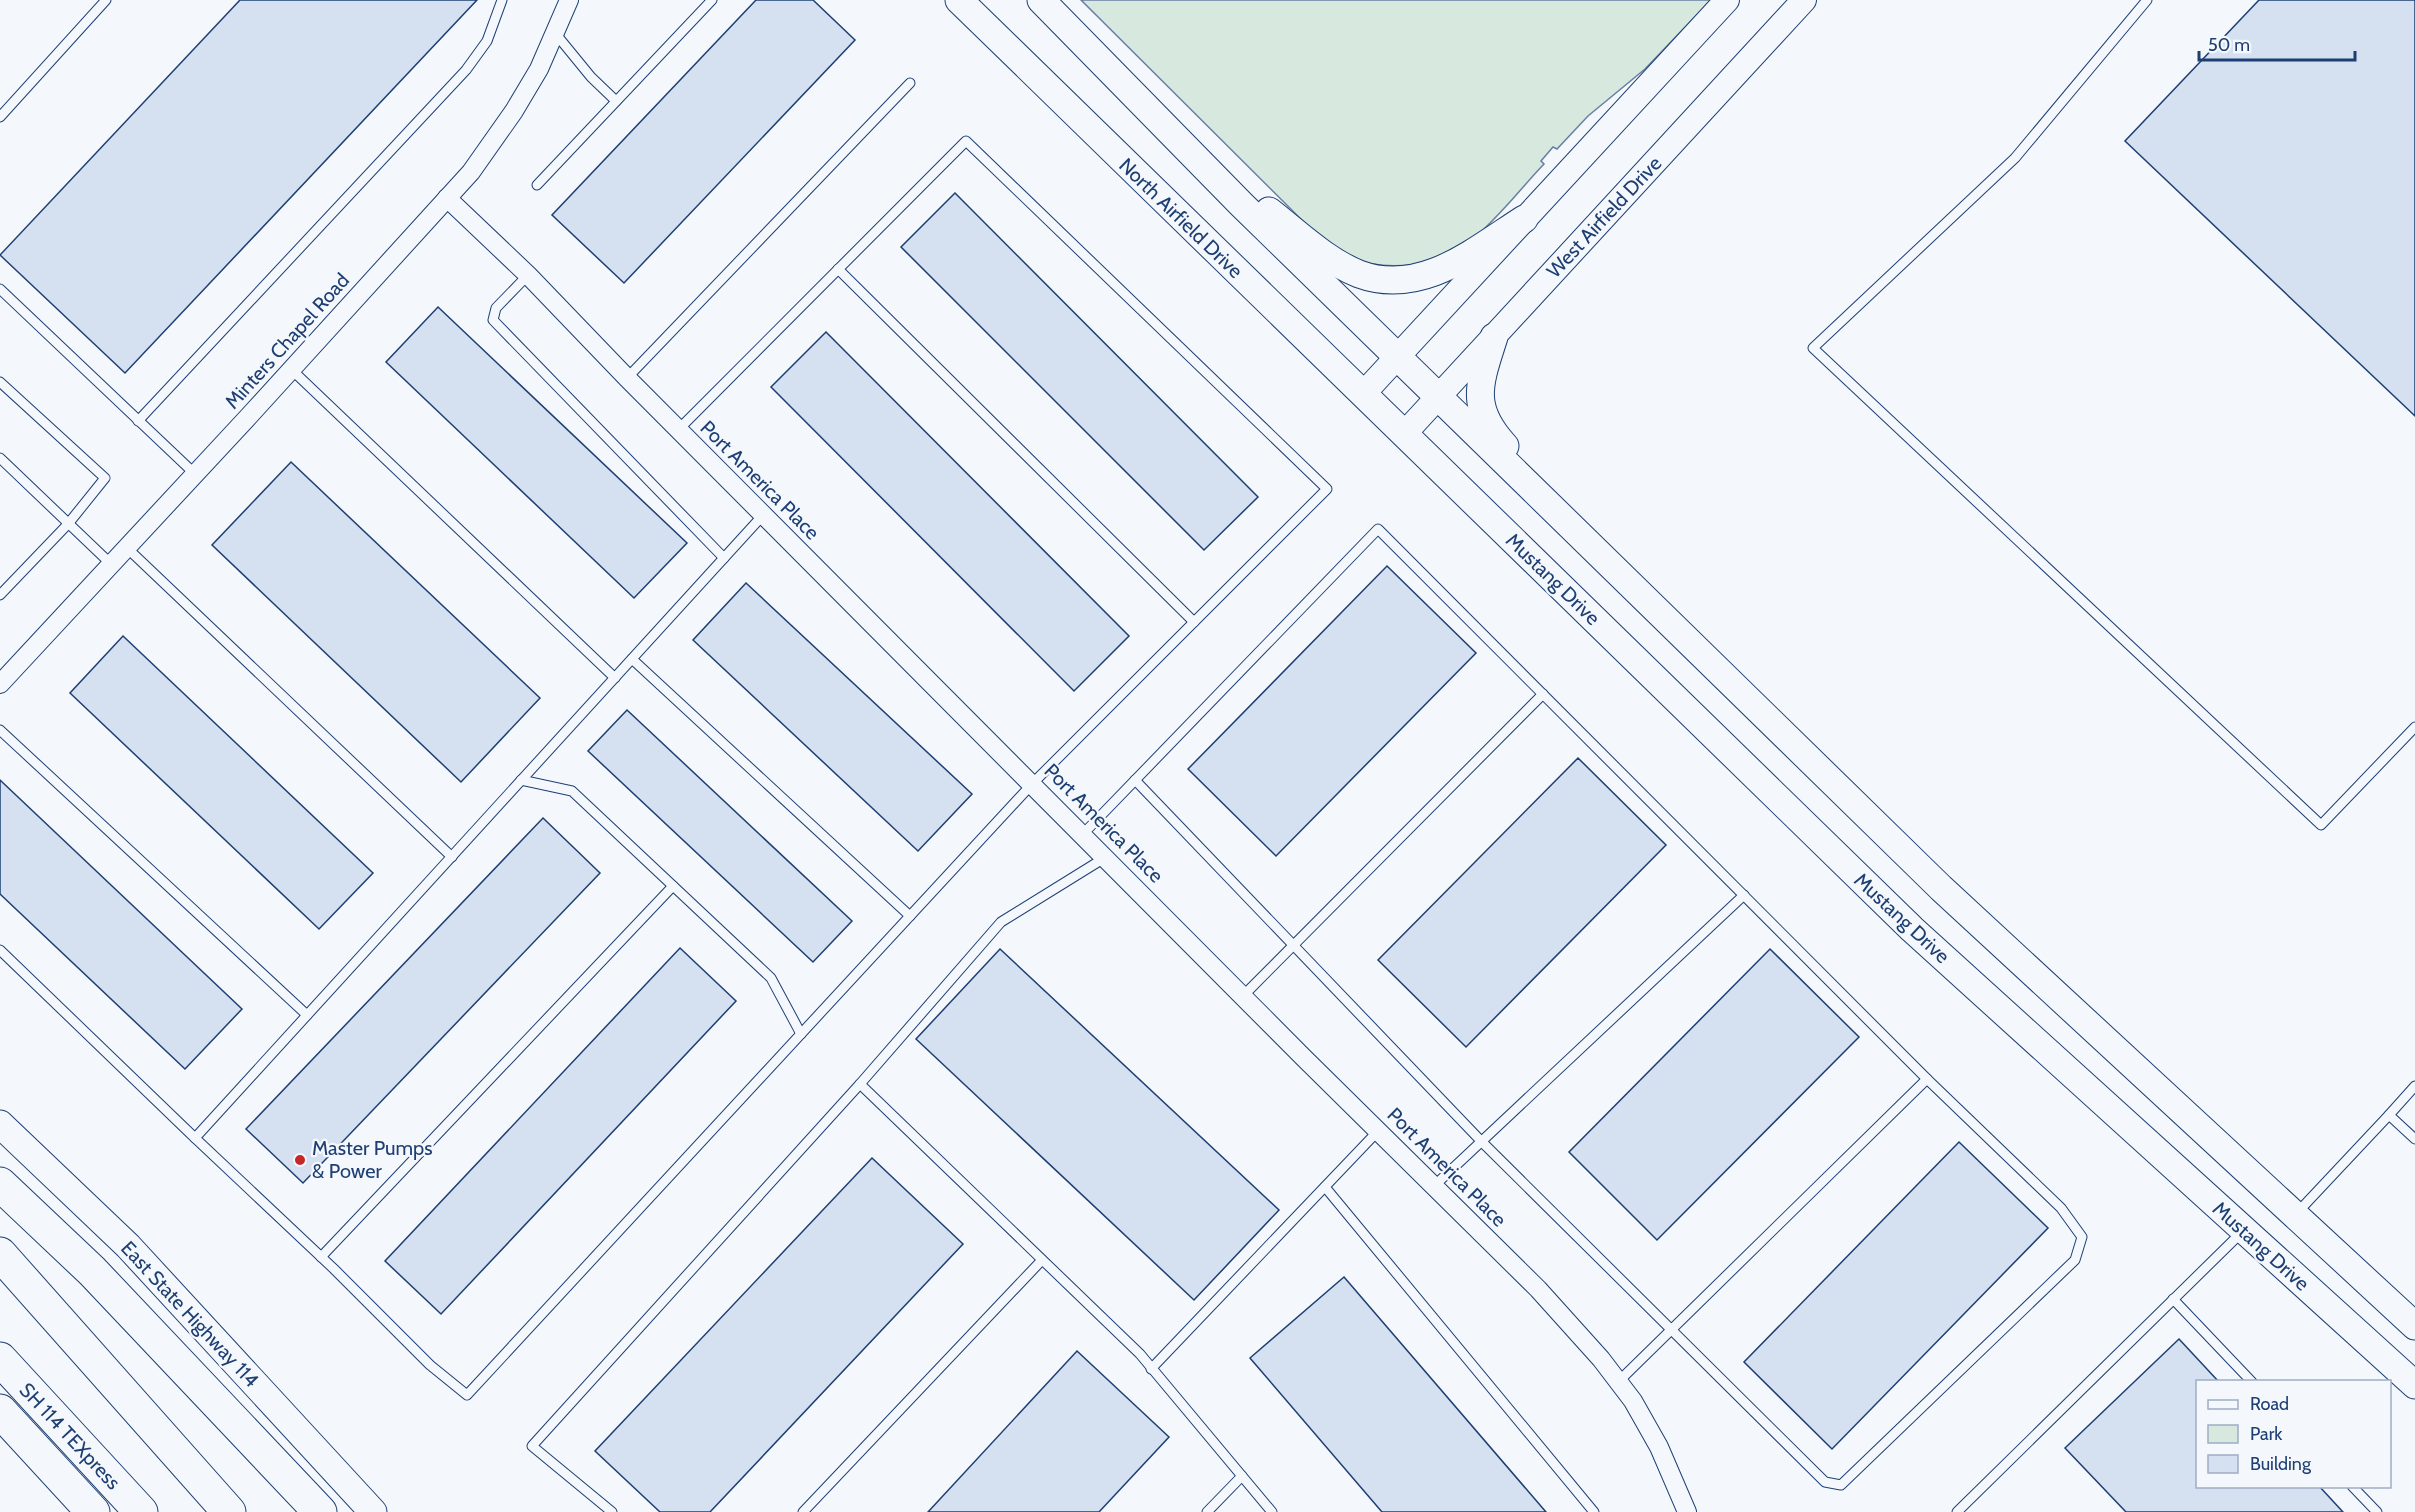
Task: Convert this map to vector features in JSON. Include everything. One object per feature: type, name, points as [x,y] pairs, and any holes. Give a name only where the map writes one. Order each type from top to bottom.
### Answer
[{"type":"highway","points":[[0,1184],[92,1271],[320,1512]]},
{"type":"highway","points":[[0,1254],[229,1512]]},
{"type":"highway","name":"SH 114 TEXpress","points":[[0,1359],[141,1512]]},
{"type":"highway","name":"SH 114 TEXpress","points":[[0,1411],[93,1512]]},
{"type":"main road","name":"North Airfield Drive","points":[[959,0],[1404,434]]},
{"type":"main road","points":[[1041,0],[1397,357],[1941,888],[2415,1326]]},
{"type":"main road","points":[[1178,139],[1332,259],[1358,273],[1390,282],[1423,276],[1456,263],[1524,219]]},
{"type":"main road","points":[[1494,337],[1482,375],[1479,405],[1491,431],[1646,600]]},
{"type":"main road","name":"Mustang Drive","points":[[1404,434],[1912,929],[2415,1385]]},
{"type":"main road","name":"East State Highway 114","points":[[0,1124],[128,1246],[373,1512]]},
{"type":"street","name":"Minters Chapel Road","points":[[0,684],[292,370],[471,172],[514,111],[555,33],[568,0]]},
{"type":"street","points":[[1363,394],[1727,0]]},
{"type":"street","name":"West Airfield Drive","points":[[1404,434],[1804,0]]},
{"type":"street","name":"Port America Place","points":[[447,198],[528,275],[678,430],[1538,1289],[1633,1401],[1659,1447],[1687,1512]]},
{"type":"lane","points":[[0,117],[106,0]]},
{"type":"lane","points":[[138,421],[466,70],[487,40],[502,0]]},
{"type":"lane","points":[[537,185],[712,0]]},
{"type":"lane","points":[[2147,0],[2015,158],[1813,348],[2321,825],[2415,727]]},
{"type":"lane","points":[[555,33],[591,77],[616,101]]},
{"type":"lane","points":[[627,378],[910,83]]},
{"type":"lane","points":[[0,950],[321,1257],[430,1365],[467,1395],[1033,783],[1327,489],[966,141],[678,430]]},
{"type":"lane","points":[[838,269],[1194,622]]},
{"type":"lane","points":[[528,275],[496,308],[493,320],[724,558]]},
{"type":"lane","points":[[0,289],[195,474]]},
{"type":"lane","points":[[292,370],[615,678]]},
{"type":"lane","points":[[0,382],[105,478],[68,524],[0,596]]},
{"type":"lane","points":[[0,458],[111,564]]},
{"type":"lane","points":[[195,1138],[764,514]]},
{"type":"lane","points":[[1083,834],[1378,529],[1927,1079],[2061,1208],[2082,1237],[2075,1260],[1841,1485],[1825,1482],[1482,1142],[1136,780]]},
{"type":"lane","points":[[126,548],[452,856]]},
{"type":"lane","points":[[632,659],[910,916]]},
{"type":"lane","points":[[1243,996],[1543,694]]},
{"type":"lane","points":[[0,730],[307,1015]]},
{"type":"lane","points":[[521,780],[572,791],[771,978],[801,1034]]},
{"type":"lane","points":[[612,1512],[532,1446],[860,1084],[1001,922],[1106,857]]},
{"type":"lane","points":[[321,1257],[673,886]]},
{"type":"lane","points":[[1434,1186],[1744,895]]},
{"type":"lane","points":[[1618,1382],[1927,1079]]},
{"type":"lane","points":[[860,1084],[1152,1369],[1272,1512]]},
{"type":"lane","points":[[2295,1215],[2415,1086]]},
{"type":"lane","points":[[2389,1115],[2415,1139]]},
{"type":"lane","points":[[1152,1369],[1378,1131]]},
{"type":"lane","points":[[1324,1187],[1594,1512]]},
{"type":"lane","points":[[1957,1512],[2243,1230]]},
{"type":"lane","points":[[803,1512],[1042,1260]]},
{"type":"lane","points":[[2173,1299],[2250,1380]]},
{"type":"lane","points":[[1207,1512],[1242,1476]]},
{"type":"lane","points":[[2354,1488],[2377,1512]]},
{"type":"green space","points":[[1081,0],[1711,0],[1645,69],[1588,116],[1557,149],[1553,147],[1541,161],[1544,164],[1474,238],[1461,248],[1430,261],[1397,266],[1380,265],[1348,257],[1324,242]]},
{"type":"building","points":[[240,0],[477,0],[125,373],[0,255]]},
{"type":"building","points":[[756,0],[813,0],[855,40],[624,283],[552,215]]},
{"type":"building","points":[[2259,0],[2415,0],[2415,416],[2125,141]]},
{"type":"building","points":[[955,193],[1258,497],[1204,550],[901,247]]},
{"type":"building","points":[[438,307],[687,543],[634,598],[386,362]]},
{"type":"building","points":[[826,332],[1129,636],[1074,691],[771,387]]},
{"type":"building","points":[[291,462],[540,698],[461,782],[212,545]]},
{"type":"building","points":[[1387,566],[1476,653],[1276,856],[1188,769]]},
{"type":"building","points":[[746,583],[972,794],[918,851],[693,640]]},
{"type":"building","points":[[123,636],[373,873],[319,929],[70,693]]},
{"type":"building","points":[[627,710],[852,921],[813,962],[588,751]]},
{"type":"building","points":[[1578,758],[1666,845],[1466,1047],[1378,960]]},
{"type":"building","points":[[0,780],[242,1009],[185,1069],[0,894]]},
{"type":"building","points":[[543,818],[600,873],[303,1183],[246,1129]]},
{"type":"building","points":[[680,948],[736,1001],[441,1314],[385,1261]]},
{"type":"building","points":[[1000,949],[1279,1210],[1194,1300],[916,1039]]},
{"type":"building","points":[[1770,949],[1859,1037],[1657,1240],[1569,1152]]},
{"type":"building","points":[[1959,1142],[2048,1228],[1832,1449],[1744,1362]]},
{"type":"building","points":[[872,1158],[963,1244],[710,1512],[660,1512],[595,1451]]},
{"type":"building","points":[[1344,1277],[1546,1512],[1382,1512],[1250,1358]]},
{"type":"building","points":[[2179,1339],[2217,1380],[2196,1380],[2196,1488],[2321,1488],[2343,1512],[2126,1512],[2065,1448]]},
{"type":"building","points":[[1077,1351],[1169,1437],[1099,1512],[928,1512]]},
{"type":"place","name":"Master Pumps & Power","points":[[300,1160]]}]
